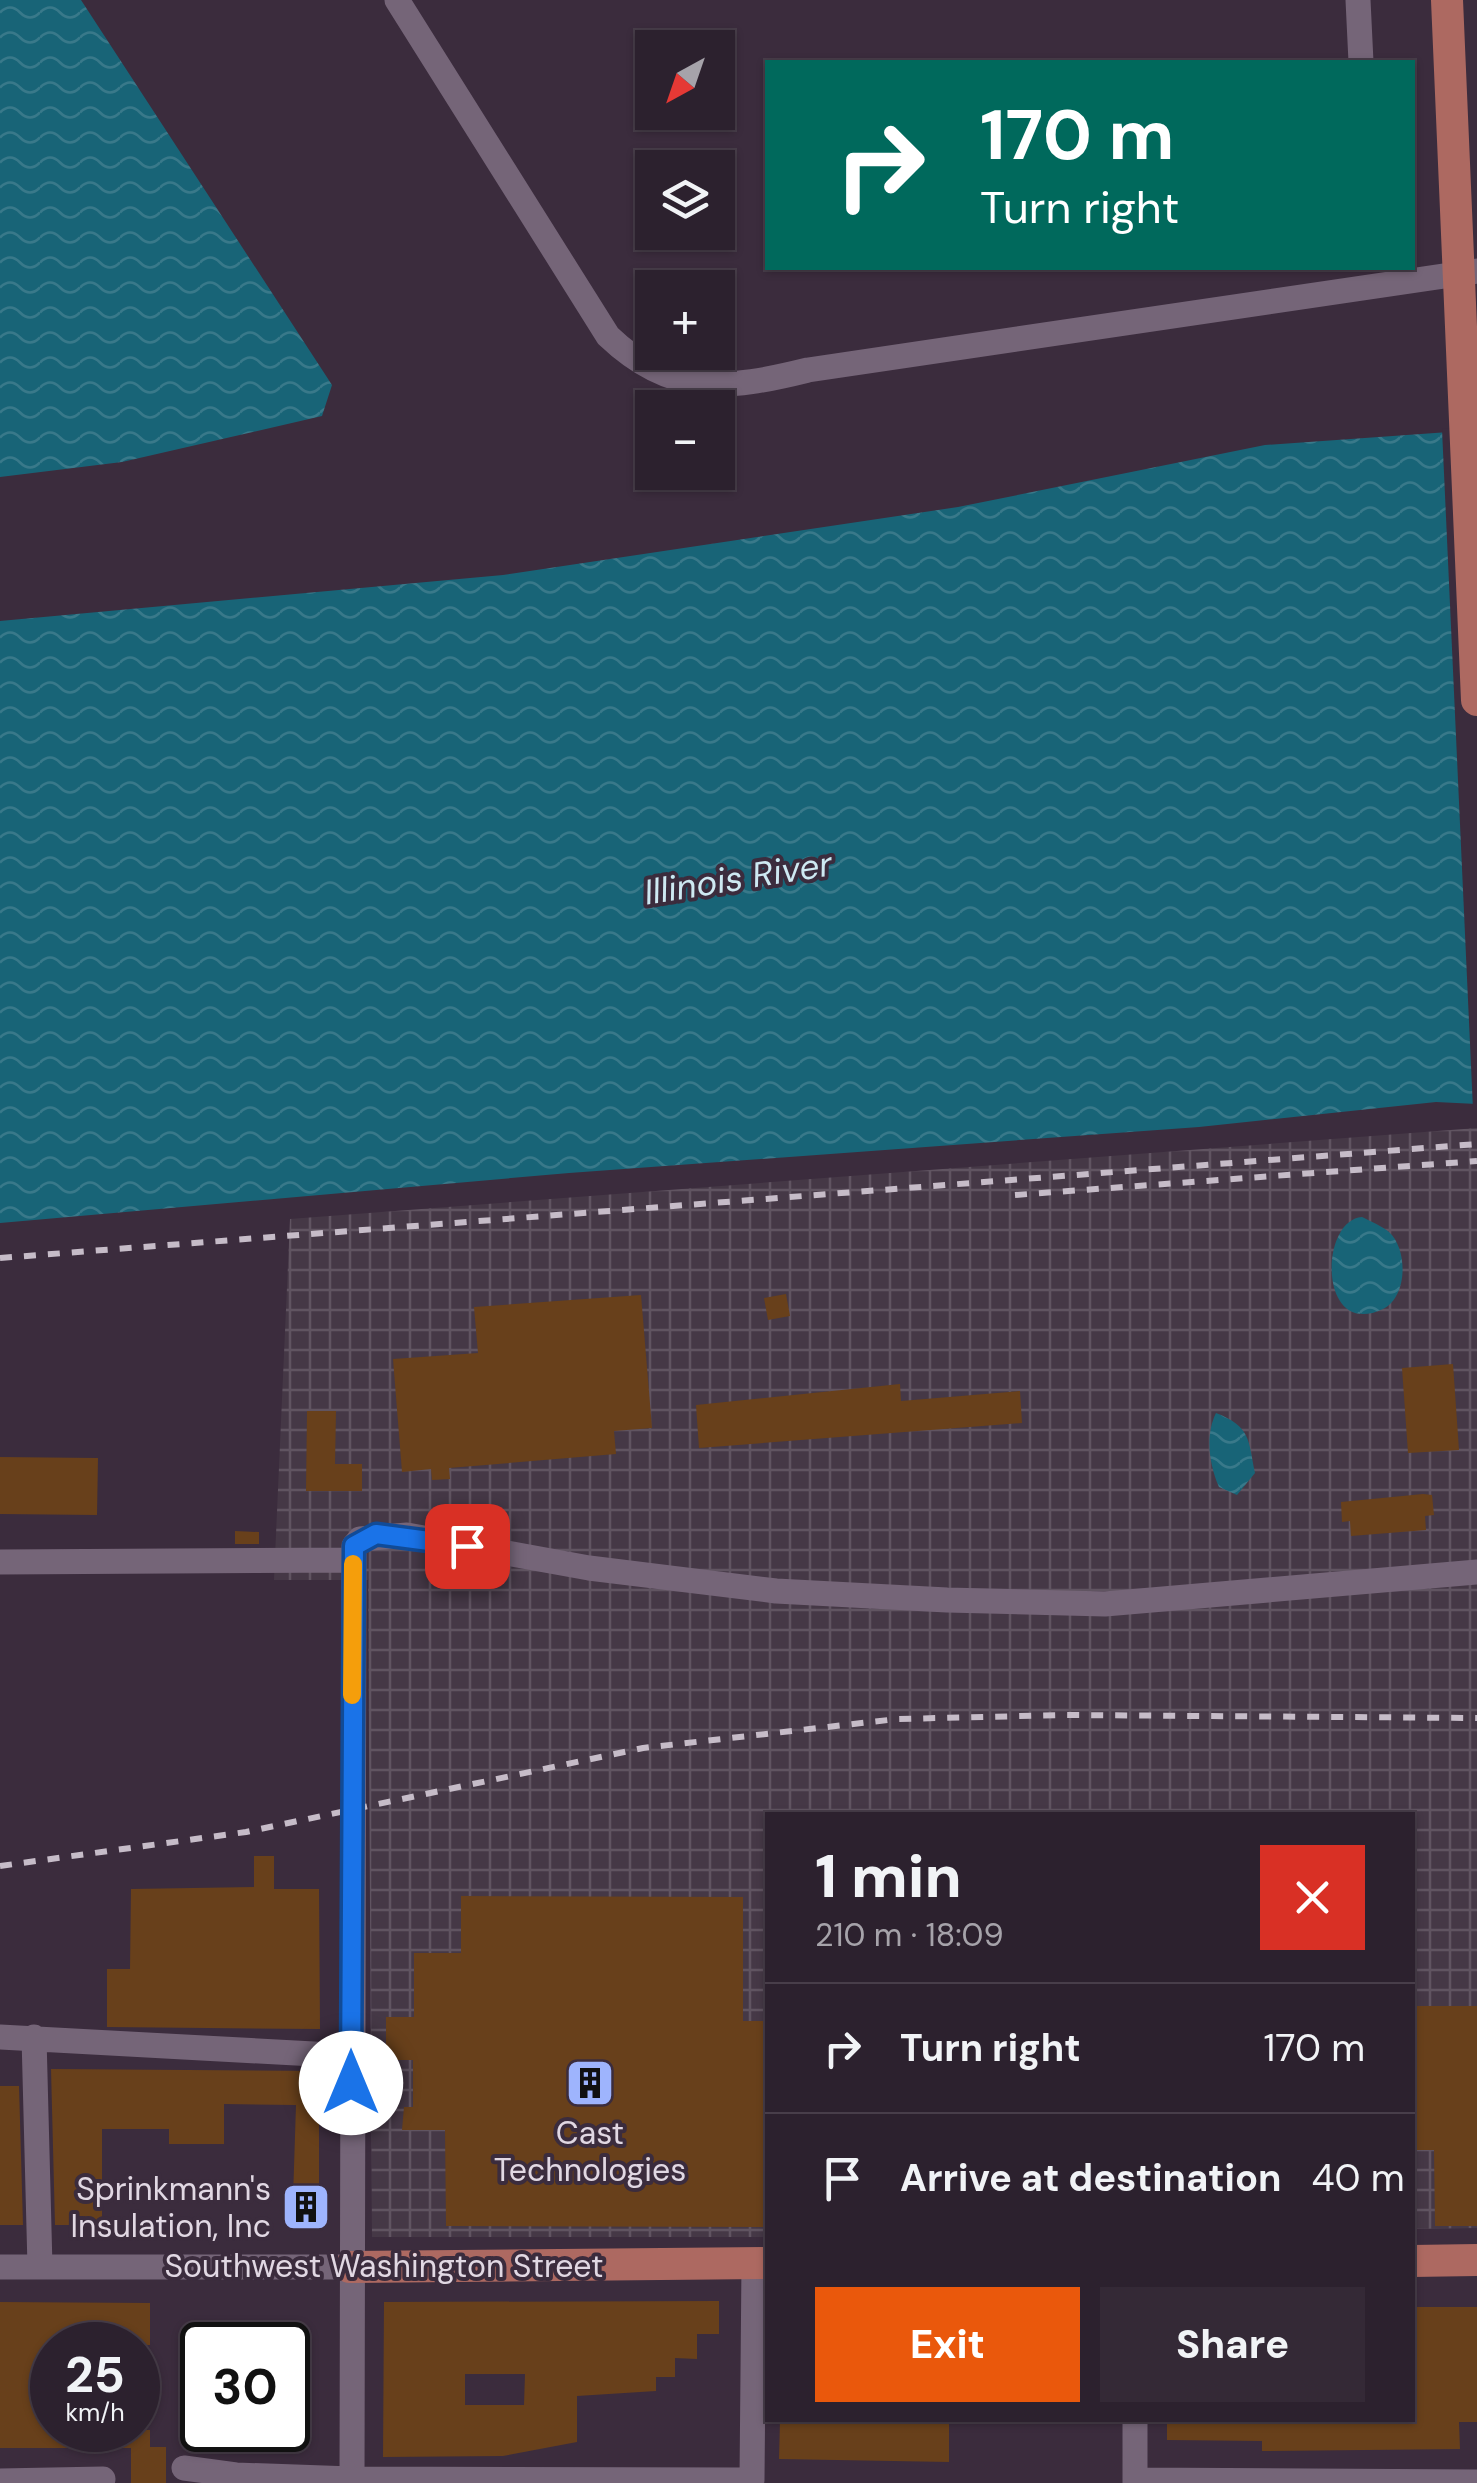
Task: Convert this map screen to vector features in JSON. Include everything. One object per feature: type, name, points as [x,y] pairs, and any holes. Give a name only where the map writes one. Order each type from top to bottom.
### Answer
[{"type":"main road","points":[[1447,0],[1477,700]]},
{"type":"main road","points":[[1415,2260],[1477,2260]]},
{"type":"main road","name":"Southwest Washington Street","points":[[350,2267],[761,2263]]},
{"type":"street","points":[[397,0],[608,336],[640,367],[682,380],[746,385],[808,370],[1374,277],[1477,271]]},
{"type":"street","points":[[1358,0],[1361,60]]},
{"type":"street","points":[[352,2481],[354,1546],[360,1539],[407,1535],[589,1568],[776,1590],[1012,1602],[1106,1604],[1477,1572]]},
{"type":"street","points":[[0,1562],[354,1560]]},
{"type":"street","points":[[0,2037],[351,2056]]},
{"type":"street","points":[[34,2037],[40,2267]]},
{"type":"street","points":[[184,2468],[352,2481],[752,2480],[761,2263]]},
{"type":"street","name":"Southwest Washington Street","points":[[0,2267],[350,2267]]},
{"type":"street","points":[[1135,2422],[1135,2482],[1477,2482]]},
{"type":"street","points":[[0,2481],[103,2479]]},
{"type":"shaded area","points":[[1477,1128],[1477,2228],[1415,2229],[1415,1812],[765,1812],[765,2237],[372,2237],[368,1580],[274,1580],[290,1219]]},
{"type":"water","points":[[0,0],[81,0],[332,385],[322,416],[122,462],[0,477]]},
{"type":"water","name":"Illinois River","points":[[1477,430],[1477,1104],[1436,1102],[1199,1127],[569,1173],[0,1223],[0,621],[503,575],[958,507],[1265,445]]},
{"type":"water","points":[[1362,1217],[1386,1230],[1395,1240],[1402,1272],[1401,1284],[1391,1303],[1362,1314],[1346,1308],[1336,1294],[1332,1276],[1338,1237],[1348,1223]]},
{"type":"water","points":[[1216,1413],[1242,1429],[1249,1443],[1255,1473],[1237,1495],[1219,1487],[1213,1469],[1209,1440]]},
{"type":"pier","points":[[1477,425],[1477,1109],[1473,1109],[1442,429]]},
{"type":"building","points":[[786,1294],[790,1316],[768,1320],[764,1298]]},
{"type":"building","points":[[641,1295],[652,1428],[614,1431],[616,1454],[449,1468],[450,1479],[432,1480],[431,1469],[402,1472],[393,1359],[478,1353],[474,1307]]},
{"type":"building","points":[[1453,1364],[1459,1450],[1408,1453],[1402,1368]]},
{"type":"building","points":[[900,1384],[901,1401],[1020,1391],[1022,1423],[699,1448],[696,1405]]},
{"type":"building","points":[[307,1411],[336,1411],[335,1464],[362,1464],[362,1491],[306,1491]]},
{"type":"building","points":[[0,1457],[98,1458],[97,1515],[0,1514]]},
{"type":"building","points":[[1432,1495],[1434,1515],[1425,1516],[1426,1530],[1351,1536],[1350,1521],[1342,1522],[1341,1502]]},
{"type":"building","points":[[235,1531],[259,1532],[259,1544],[235,1544]]},
{"type":"building","points":[[254,1856],[274,1856],[274,1889],[319,1889],[320,2029],[107,2027],[107,1969],[130,1969],[131,1889],[254,1887]]},
{"type":"building","name":"Cast Technologies","points":[[461,1896],[743,1897],[743,2021],[765,2021],[765,2227],[446,2226],[445,2130],[402,2130],[404,2107],[413,2107],[413,2060],[386,2060],[386,2017],[414,2017],[414,1953],[461,1953]]},
{"type":"building","points":[[1415,2006],[1477,2006],[1477,2226],[1435,2226],[1434,2150],[1415,2150]]},
{"type":"building","points":[[51,2069],[319,2071],[319,2229],[292,2229],[296,2105],[224,2104],[224,2144],[169,2144],[169,2129],[102,2129],[102,2225],[55,2225]]},
{"type":"building","points":[[0,2086],[19,2086],[23,2225],[0,2225]]},
{"type":"building","points":[[719,2301],[719,2334],[697,2334],[697,2359],[675,2358],[675,2377],[656,2377],[656,2391],[577,2396],[577,2442],[503,2456],[383,2457],[384,2302]],"holes":[[[465,2374],[525,2374],[524,2405],[465,2405]]]},
{"type":"building","points":[[0,2302],[150,2303],[150,2322],[30,2322],[30,2448],[0,2448]]},
{"type":"building","points":[[1415,2307],[1477,2307],[1477,2422],[1459,2422],[1460,2449],[1262,2451],[1262,2441],[1167,2440],[1167,2422],[1415,2422]]},
{"type":"building","points":[[780,2422],[949,2422],[949,2462],[779,2459]]},
{"type":"building","points":[[160,2447],[166,2447],[166,2483],[131,2483],[131,2452],[160,2452]]},
{"type":"railway","points":[[0,1258],[1477,1144]]},
{"type":"railway","points":[[1015,1195],[1477,1161]]},
{"type":"railway","points":[[0,1866],[246,1832],[643,1748],[897,1719],[1066,1715],[1477,1718]]},
{"type":"slow traffic","points":[[352,1695],[353,1564]]},
{"type":"place","name":"Cast Technologies","points":[[590,2083]]},
{"type":"place","name":"Sprinkmann's Insulation, Inc","points":[[306,2207]]},
{"type":"route","points":[[351,2083],[354,1546],[360,1539],[376,1534],[407,1535],[467,1546]]}]
